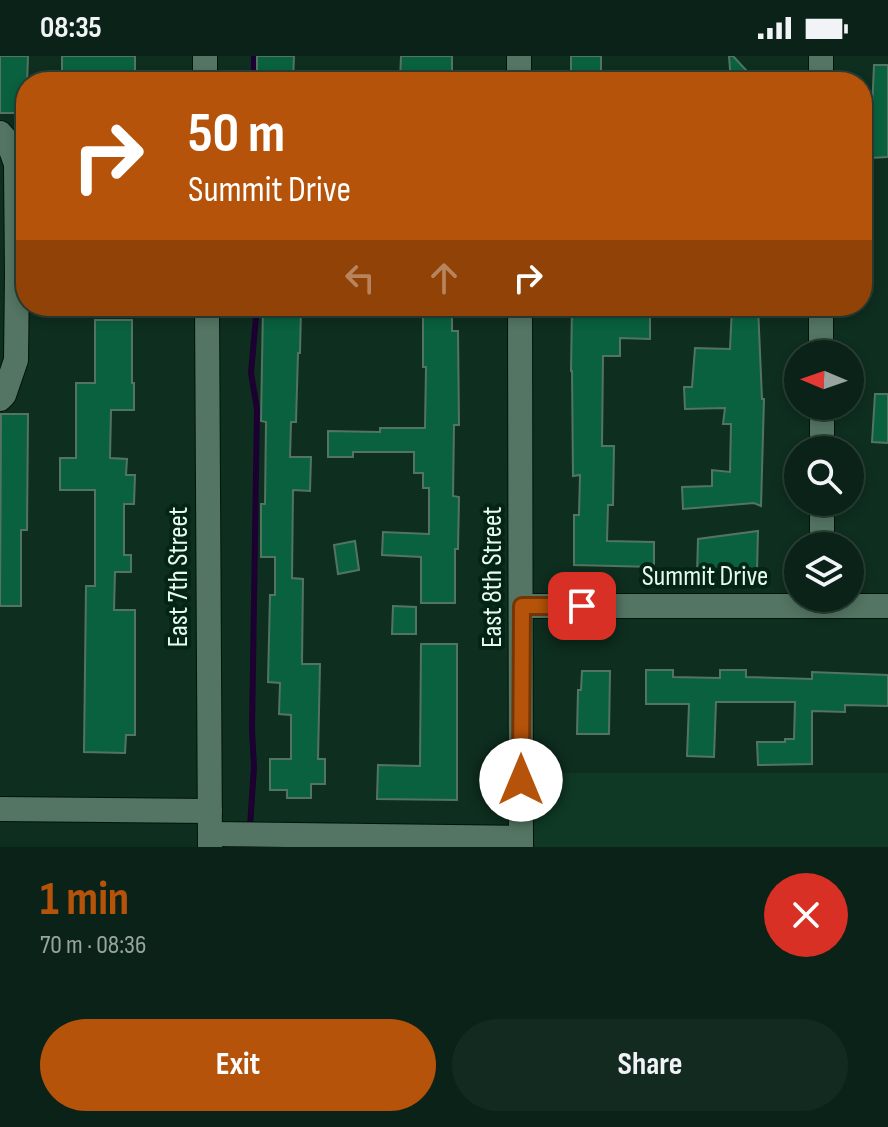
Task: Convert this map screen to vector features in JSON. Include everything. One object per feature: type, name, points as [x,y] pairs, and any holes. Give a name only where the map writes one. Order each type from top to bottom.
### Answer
[{"type":"street","points":[[0,133],[8,142],[16,164],[8,326],[16,360],[0,399]]},
{"type":"street","name":"East 7th Street","points":[[207,316],[210,831]]},
{"type":"street","name":"East 8th Street","points":[[520,316],[521,842]]},
{"type":"street","points":[[821,316],[821,340]]},
{"type":"street","name":"Summit Drive","points":[[522,606],[784,603]]},
{"type":"street","name":"Summit Drive","points":[[864,605],[888,606]]},
{"type":"street","points":[[0,809],[210,831],[521,842]]},
{"type":"shaded area","points":[[530,773],[888,773],[888,847],[530,847]]},
{"type":"building","points":[[0,56],[28,56],[27,72],[16,72],[16,113],[0,113]]},
{"type":"building","points":[[62,56],[135,56],[135,72],[62,72]]},
{"type":"building","points":[[257,56],[294,56],[293,72],[257,72]]},
{"type":"building","points":[[401,56],[452,56],[452,72],[400,72]]},
{"type":"building","points":[[571,56],[601,56],[601,72],[571,72]]},
{"type":"building","points":[[729,56],[733,56],[748,72],[730,72]]},
{"type":"building","points":[[874,65],[888,65],[888,157],[872,158]]},
{"type":"building","points":[[263,316],[301,316],[296,422],[291,422],[290,457],[311,457],[310,491],[293,490],[292,578],[303,579],[302,664],[320,664],[318,759],[325,759],[325,784],[311,784],[311,798],[287,798],[287,790],[270,790],[270,759],[291,759],[291,715],[279,714],[280,683],[268,682],[270,595],[275,595],[275,557],[261,557],[266,422],[261,421]]},
{"type":"building","points":[[423,316],[452,316],[452,331],[458,331],[459,425],[454,425],[453,496],[459,497],[455,603],[421,603],[421,557],[382,555],[383,532],[429,534],[429,488],[423,488],[423,473],[414,473],[414,452],[353,452],[353,457],[328,457],[328,431],[380,432],[380,428],[425,428],[426,367],[423,367]]},
{"type":"building","points":[[572,316],[650,316],[650,339],[620,338],[620,356],[603,356],[602,446],[614,446],[613,505],[608,505],[607,541],[654,542],[654,567],[574,565],[574,515],[579,515],[580,475],[573,476]]},
{"type":"building","points":[[732,316],[758,316],[764,399],[761,506],[754,503],[683,509],[682,487],[712,486],[712,470],[730,472],[731,424],[723,424],[725,408],[685,409],[684,387],[692,387],[695,348],[730,349]]},
{"type":"building","points":[[95,320],[132,320],[134,410],[111,410],[110,458],[127,459],[126,475],[135,475],[134,504],[124,504],[124,555],[131,555],[131,572],[115,572],[114,610],[135,610],[135,735],[126,735],[125,753],[84,752],[86,586],[95,586],[95,490],[60,490],[60,458],[76,458],[76,383],[95,383]]},
{"type":"building","points":[[875,394],[888,394],[888,443],[872,442]]},
{"type":"building","points":[[1,414],[28,414],[27,530],[21,530],[21,606],[0,606]]},
{"type":"building","points":[[758,531],[757,572],[697,574],[698,539]]},
{"type":"building","points":[[355,541],[359,570],[338,574],[334,545]]},
{"type":"building","points":[[393,606],[416,607],[416,634],[392,634]]},
{"type":"building","points":[[421,644],[457,644],[457,800],[377,799],[378,765],[420,766]]},
{"type":"building","points":[[646,670],[673,670],[673,677],[720,678],[720,670],[746,670],[746,677],[812,679],[812,672],[888,675],[888,706],[845,705],[845,712],[812,711],[812,764],[758,765],[757,742],[794,739],[795,702],[716,702],[714,757],[687,756],[689,704],[646,704]]},
{"type":"building","points":[[582,671],[610,671],[609,734],[577,734],[578,690],[581,690]]},
{"type":"waterway","points":[[254,56],[254,72]]},
{"type":"waterway","points":[[250,827],[254,767],[257,409],[251,373],[256,316]]},
{"type":"route","points":[[521,780],[522,606],[582,606]]}]
